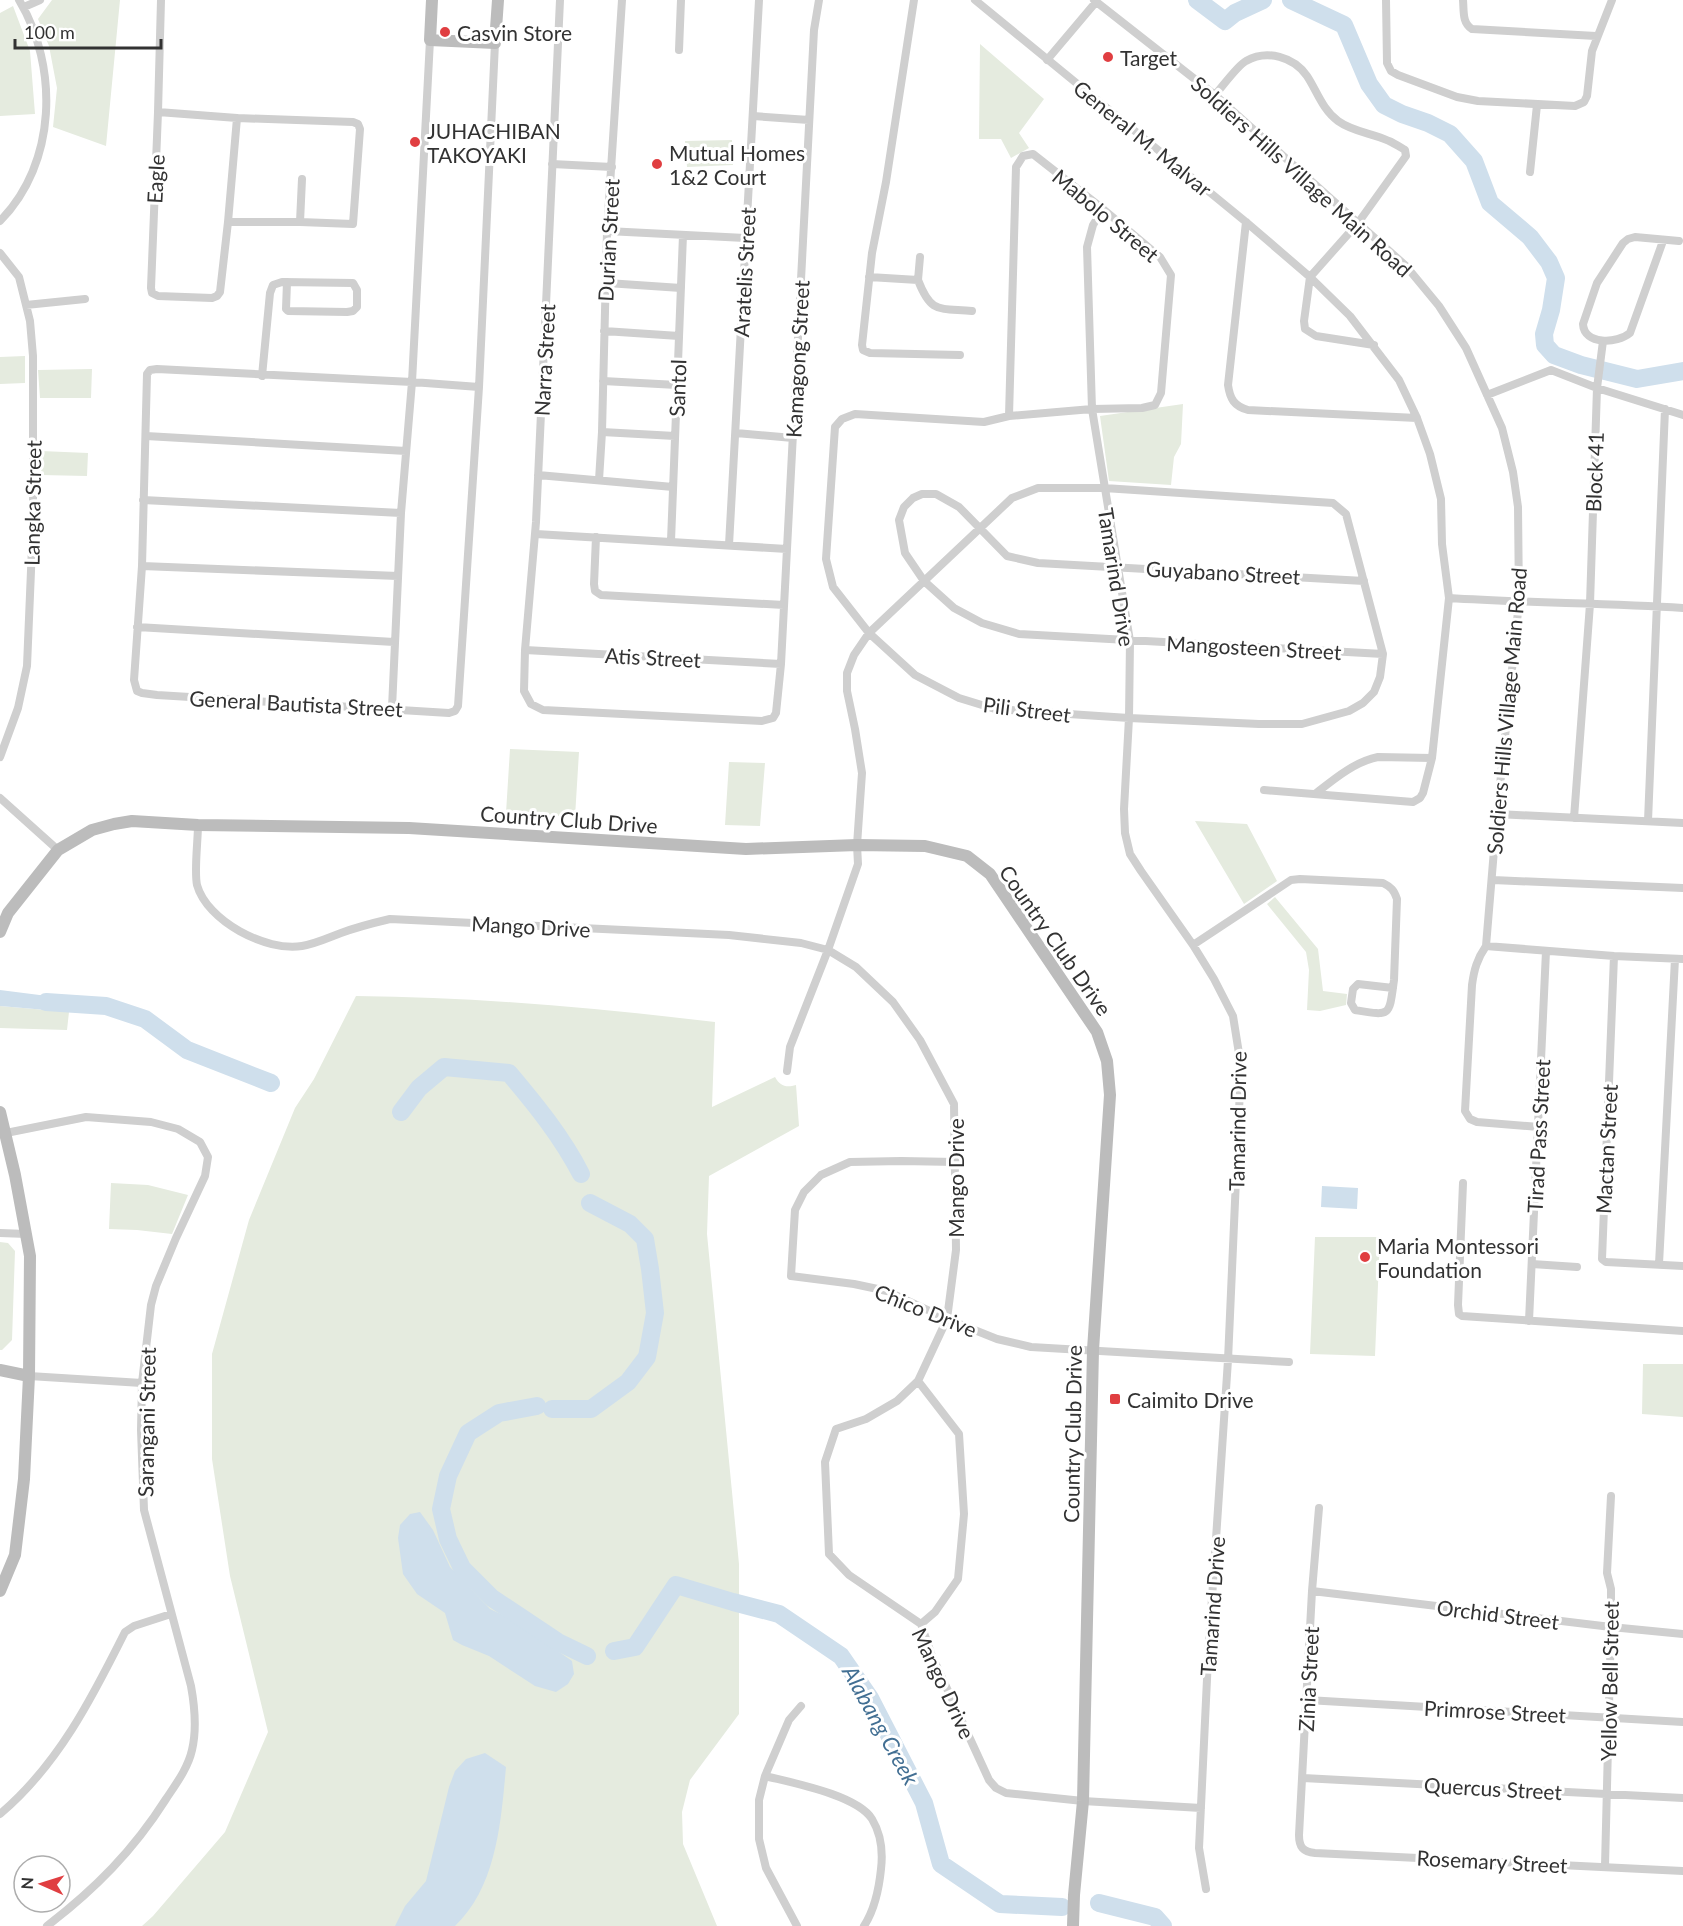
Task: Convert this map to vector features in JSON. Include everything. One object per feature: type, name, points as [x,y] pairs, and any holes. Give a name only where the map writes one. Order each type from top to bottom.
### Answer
[{"type":"street","points":[[0,221],[26,184],[40,150],[46,122],[47,100],[43,66],[36,37],[21,4],[40,0]]},
{"type":"street","name":"Eagle","points":[[161,0],[152,293],[158,296],[217,297],[220,292],[228,222]]},
{"type":"street","points":[[392,708],[401,513],[412,382],[432,0]]},
{"type":"street","points":[[394,642],[137,627],[142,566],[147,374],[150,370],[157,369],[479,387],[498,0]]},
{"type":"street","name":"Narra Street","points":[[560,0],[536,534],[525,650],[524,691],[531,704],[543,710],[762,721],[773,718]]},
{"type":"street","name":"Durian Street","points":[[598,480],[602,432],[607,231],[622,0]]},
{"type":"street","points":[[679,50],[681,0]]},
{"type":"street","name":"Aratelis Street","points":[[729,545],[759,0]]},
{"type":"street","name":"Kamagong Street","points":[[773,718],[777,707],[781,664],[814,30],[819,0]]},
{"type":"street","points":[[914,0],[886,182],[868,278],[862,345],[863,350],[870,353],[960,355]]},
{"type":"street","name":"General M. Malvar","points":[[975,0],[1310,277],[1350,316],[1374,345],[1399,380],[1417,418],[1430,454],[1441,499],[1449,598],[1432,758],[1423,794],[1417,801],[1316,794]]},
{"type":"street","points":[[1386,0],[1387,63],[1391,71],[1398,75],[1457,97],[1478,101],[1575,106],[1584,102],[1587,96],[1589,63],[1596,36],[1612,0]]},
{"type":"street","points":[[1464,0],[1464,20],[1472,29],[1596,36]]},
{"type":"street","points":[[1047,60],[1095,1]]},
{"type":"street","name":"Soldiers Hills Village Main Road","points":[[1095,1],[1215,95],[1406,266],[1439,306],[1466,348],[1502,428],[1513,472],[1518,519],[1519,602],[1486,946],[1475,966],[1472,985],[1465,1111],[1470,1119],[1477,1122],[1539,1127]]},
{"type":"street","points":[[430,40],[495,43]]},
{"type":"street","points":[[1215,95],[1245,61],[1264,56],[1284,57],[1296,63],[1306,74],[1326,110],[1339,121],[1354,130],[1388,140],[1405,150],[1407,156],[1358,223],[1310,277],[1305,329],[1316,336],[1374,345]]},
{"type":"street","points":[[1530,172],[1537,105]]},
{"type":"street","points":[[158,112],[358,124],[360,129],[353,224],[228,222],[237,118]]},
{"type":"street","points":[[753,116],[809,120]]},
{"type":"street","name":"Mabolo Street","points":[[1033,154],[1103,209],[1160,257],[1171,275],[1161,393],[1155,405],[1142,408],[1092,409],[1009,416],[1016,167],[1023,156],[1033,154]]},
{"type":"street","points":[[552,164],[612,167]]},
{"type":"street","points":[[300,222],[302,178]]},
{"type":"street","name":"Tamarind Drive","points":[[1103,209],[1093,225],[1087,247],[1092,409],[1130,641],[1125,833],[1130,854],[1193,945],[1233,1016],[1242,1066],[1227,1360],[1208,1658],[1200,1854],[1206,1889]]},
{"type":"street","points":[[1246,222],[1228,385],[1234,404],[1248,411],[1417,418]]},
{"type":"street","points":[[607,231],[745,238]]},
{"type":"street","name":"Santol","points":[[671,541],[683,235]]},
{"type":"street","points":[[1663,240],[1630,333],[1621,339],[1603,341],[1586,334],[1583,324],[1597,284],[1623,243],[1635,237],[1679,241]]},
{"type":"street","name":"Langka Street","points":[[0,253],[19,277],[30,321],[33,356],[33,523],[27,666],[18,708],[0,757]]},
{"type":"street","points":[[920,257],[918,280],[930,304],[937,307],[972,311]]},
{"type":"street","points":[[868,278],[918,280]]},
{"type":"street","points":[[262,376],[270,290],[273,285],[287,282],[353,283],[357,290],[357,308],[347,312],[288,311],[286,309],[287,282]]},
{"type":"street","points":[[607,282],[681,288]]},
{"type":"street","points":[[26,305],[85,299]]},
{"type":"street","points":[[604,332],[679,336]]},
{"type":"street","name":"Block 41","points":[[1574,818],[1590,604],[1597,388],[1603,341]]},
{"type":"street","points":[[1487,395],[1551,370],[1597,388],[1683,415]]},
{"type":"street","points":[[603,381],[677,385]]},
{"type":"street","name":"General Bautista Street","points":[[137,627],[134,680],[137,691],[157,695],[449,713],[454,711],[458,706],[459,698],[479,387]]},
{"type":"street","points":[[1648,820],[1665,409]]},
{"type":"street","points":[[787,1071],[790,1047],[828,950],[858,864],[857,845],[862,772],[847,692],[847,673],[854,655],[869,633],[833,587],[826,559],[835,427],[842,419],[855,414],[984,422],[1009,416]]},
{"type":"street","points":[[602,432],[675,436]]},
{"type":"street","points":[[736,433],[794,438]]},
{"type":"street","points":[[146,436],[406,451]]},
{"type":"street","points":[[538,475],[673,487]]},
{"type":"street","name":"Pili Street","points":[[1038,488],[1104,488],[1333,503],[1346,514],[1383,654],[1380,677],[1374,692],[1364,703],[1349,711],[1330,718],[1302,723],[1259,724],[995,709],[959,698],[915,675],[869,633],[1012,498],[1038,488]]},
{"type":"street","name":"Guyabano Street","points":[[924,581],[905,554],[899,519],[904,507],[913,498],[922,494],[936,494],[959,507],[1007,556],[1038,563],[1365,581]]},
{"type":"street","points":[[143,500],[401,513]]},
{"type":"street","points":[[536,534],[787,549]]},
{"type":"street","points":[[596,537],[594,584],[595,591],[602,595],[784,605]]},
{"type":"street","points":[[142,566],[398,576]]},
{"type":"street","name":"Mangosteen Street","points":[[924,581],[954,608],[982,623],[1019,634],[1383,654]]},
{"type":"street","points":[[1449,598],[1683,608]]},
{"type":"street","name":"Atis Street","points":[[525,650],[781,664]]},
{"type":"street","points":[[1264,790],[1316,794],[1332,780],[1369,759],[1432,758]]},
{"type":"street","points":[[0,798],[58,850]]},
{"type":"street","points":[[1497,814],[1683,823]]},
{"type":"street","name":"Country Club Drive","points":[[0,932],[8,913],[58,850],[92,830],[132,821],[198,825],[409,828],[746,849],[857,845],[926,846],[967,856],[990,874],[1096,1032],[1107,1061],[1110,1095],[1093,1350],[1083,1801],[1073,1926]]},
{"type":"street","name":"Mango Drive","points":[[198,825],[197,883],[201,895],[212,910],[248,937],[267,944],[299,946],[315,943],[390,919],[729,935],[801,943],[828,950],[856,967],[892,1002],[920,1040],[954,1104],[956,1250],[947,1319],[918,1381],[897,1401],[866,1419],[836,1429],[825,1462],[829,1554],[849,1575],[921,1624],[932,1656],[956,1710],[989,1780],[996,1788],[1006,1793],[1083,1801]]},
{"type":"street","points":[[1193,945],[1291,880],[1383,883],[1390,886],[1397,899],[1392,988],[1390,1008],[1380,1014],[1355,1010],[1351,1004],[1352,993],[1358,984],[1392,988]]},
{"type":"street","points":[[1492,880],[1683,888]]},
{"type":"street","points":[[1486,946],[1679,959],[1659,1264]]},
{"type":"street","name":"Tirad Pass Street","points":[[1529,1321],[1546,951]]},
{"type":"street","name":"Mactan Street","points":[[1614,956],[1602,1259],[1606,1262],[1683,1266]]},
{"type":"street","points":[[0,1112],[30,1256],[29,1376],[24,1479],[15,1555],[0,1591]]},
{"type":"street","name":"Sarangani Street","points":[[6,1133],[86,1117],[152,1122],[178,1129],[200,1142],[208,1157],[204,1176],[156,1286],[151,1305],[142,1383],[144,1509],[191,1686],[195,1709],[195,1737],[181,1777],[147,1829],[82,1899],[47,1926]]},
{"type":"street","name":"Chico Drive","points":[[956,1162],[850,1162],[821,1175],[804,1192],[795,1210],[791,1276],[854,1284],[887,1291],[997,1339],[1031,1347],[1093,1350]]},
{"type":"street","points":[[1463,1183],[1459,1314],[1467,1317],[1683,1331]]},
{"type":"street","points":[[0,1233],[27,1234]]},
{"type":"street","points":[[1532,1264],[1577,1266]]},
{"type":"street","points":[[1093,1350],[1289,1362]]},
{"type":"street","points":[[0,1370],[29,1376],[142,1383]]},
{"type":"street","points":[[918,1381],[959,1434],[964,1514],[958,1579],[934,1612],[921,1624]]},
{"type":"street","name":"Yellow Bell Street","points":[[1605,1866],[1611,1627],[1611,1589],[1607,1573],[1611,1496]]},
{"type":"street","name":"Zinia Street","points":[[1302,1849],[1299,1835],[1312,1591],[1319,1508]]},
{"type":"street","name":"Orchid Street","points":[[1312,1591],[1683,1634]]},
{"type":"street","points":[[0,1814],[19,1796],[69,1735],[98,1688],[125,1632],[134,1626],[171,1614]]},
{"type":"street","name":"Primrose Street","points":[[1307,1700],[1683,1722]]},
{"type":"street","points":[[797,1926],[766,1868],[759,1839],[759,1800],[765,1776],[789,1720],[801,1706]]},
{"type":"street","points":[[765,1776],[828,1792],[849,1800],[871,1818],[881,1841],[882,1861],[879,1887],[871,1916],[864,1926]]},
{"type":"street","name":"Quercus Street","points":[[1303,1778],[1683,1798]]},
{"type":"street","points":[[1083,1801],[1202,1808]]},
{"type":"street","name":"Rosemary Street","points":[[1302,1849],[1315,1853],[1683,1871]]},
{"type":"shaded area","points":[[52,0],[120,0],[106,146],[53,127],[57,88],[49,46],[38,19]]},
{"type":"shaded area","points":[[13,6],[30,51],[35,114],[0,116],[0,13]]},
{"type":"shaded area","points":[[980,44],[1044,99],[1019,133],[1029,148],[1011,158],[1001,139],[979,139]]},
{"type":"shaded area","points":[[732,140],[733,165],[687,167],[685,141]]},
{"type":"shaded area","points":[[25,356],[25,383],[0,384],[0,357]]},
{"type":"shaded area","points":[[92,369],[91,398],[40,398],[38,370]]},
{"type":"shaded area","points":[[1183,404],[1181,444],[1174,457],[1171,485],[1109,481],[1100,416]]},
{"type":"shaded area","points":[[41,451],[88,453],[87,476],[41,475]]},
{"type":"shaded area","points":[[510,749],[579,752],[575,817],[506,813]]},
{"type":"shaded area","points":[[729,762],[765,763],[760,826],[725,825]]},
{"type":"shaded area","points":[[1195,821],[1247,824],[1277,881],[1244,904]]},
{"type":"shaded area","points":[[1275,897],[1318,949],[1323,991],[1347,994],[1346,1005],[1320,1011],[1307,1010],[1309,970],[1306,952],[1267,904]]},
{"type":"shaded area","points":[[356,996],[536,1004],[715,1022],[712,1107],[775,1077],[784,1086],[796,1085],[799,1126],[709,1176],[707,1234],[739,1564],[739,1714],[690,1780],[682,1812],[683,1844],[717,1926],[142,1926],[225,1832],[268,1732],[230,1576],[212,1459],[212,1354],[249,1220],[295,1108],[314,1079]]},
{"type":"shaded area","points":[[0,1006],[69,1012],[67,1030],[0,1028]]},
{"type":"shaded area","points":[[111,1183],[148,1185],[188,1195],[172,1234],[109,1229]]},
{"type":"shaded area","points":[[1315,1237],[1380,1237],[1375,1356],[1310,1354]]},
{"type":"shaded area","points":[[0,1242],[8,1243],[15,1251],[12,1340],[2,1350],[0,1350]]},
{"type":"shaded area","points":[[1643,1364],[1683,1364],[1683,1417],[1642,1414]]},
{"type":"water","points":[[0,990],[71,999],[69,1012],[0,1006]]},
{"type":"water","points":[[1322,1186],[1358,1188],[1357,1209],[1321,1207]]},
{"type":"water","points":[[420,1512],[433,1530],[450,1567],[490,1609],[515,1621],[572,1661],[574,1674],[568,1684],[556,1692],[535,1686],[489,1656],[453,1640],[445,1613],[417,1594],[403,1574],[398,1538],[400,1525],[410,1514]]},
{"type":"water","points":[[485,1753],[506,1767],[499,1830],[480,1892],[469,1910],[455,1926],[395,1926],[405,1906],[426,1881],[455,1771],[466,1759]]},
{"type":"waterway","points":[[1197,0],[1225,21],[1235,13],[1263,0]]},
{"type":"waterway","points":[[1291,0],[1344,25],[1369,84],[1384,105],[1450,134],[1474,161],[1490,203],[1530,237],[1549,262],[1556,278],[1551,310],[1544,334],[1545,345],[1554,355],[1581,365],[1637,379],[1683,371]]},
{"type":"waterway","name":"Alabang Creek","points":[[46,1002],[106,1006],[145,1019],[187,1050],[271,1083]]},
{"type":"waterway","name":"Alabang Creek","points":[[401,1112],[419,1088],[444,1067],[509,1073],[557,1134],[581,1174]]},
{"type":"waterway","name":"Alabang Creek","points":[[552,1409],[591,1409],[628,1382],[647,1357],[655,1313],[645,1239],[630,1224],[590,1203]]},
{"type":"waterway","name":"Alabang Creek","points":[[537,1406],[499,1413],[468,1433],[448,1476],[441,1509],[448,1539],[462,1568],[492,1598],[558,1642],[587,1656]]},
{"type":"waterway","name":"Alabang Creek","points":[[614,1651],[635,1647],[676,1585],[779,1614],[841,1656],[870,1698],[924,1803],[941,1864],[1000,1904],[1062,1907]]},
{"type":"waterway","name":"Alabang Creek","points":[[1099,1903],[1155,1917],[1163,1926]]},
{"type":"place","name":"Casvin Store","points":[[445,32]]},
{"type":"place","name":"Target","points":[[1108,57]]},
{"type":"place","name":"JUHACHIBAN TAKOYAKI","points":[[415,142]]},
{"type":"place","name":"Mutual Homes 1&2 Court","points":[[657,164]]},
{"type":"place","name":"Maria Montessori Foundation","points":[[1365,1257]]},
{"type":"place","name":"Caimito Drive","points":[[1115,1399]]}]
